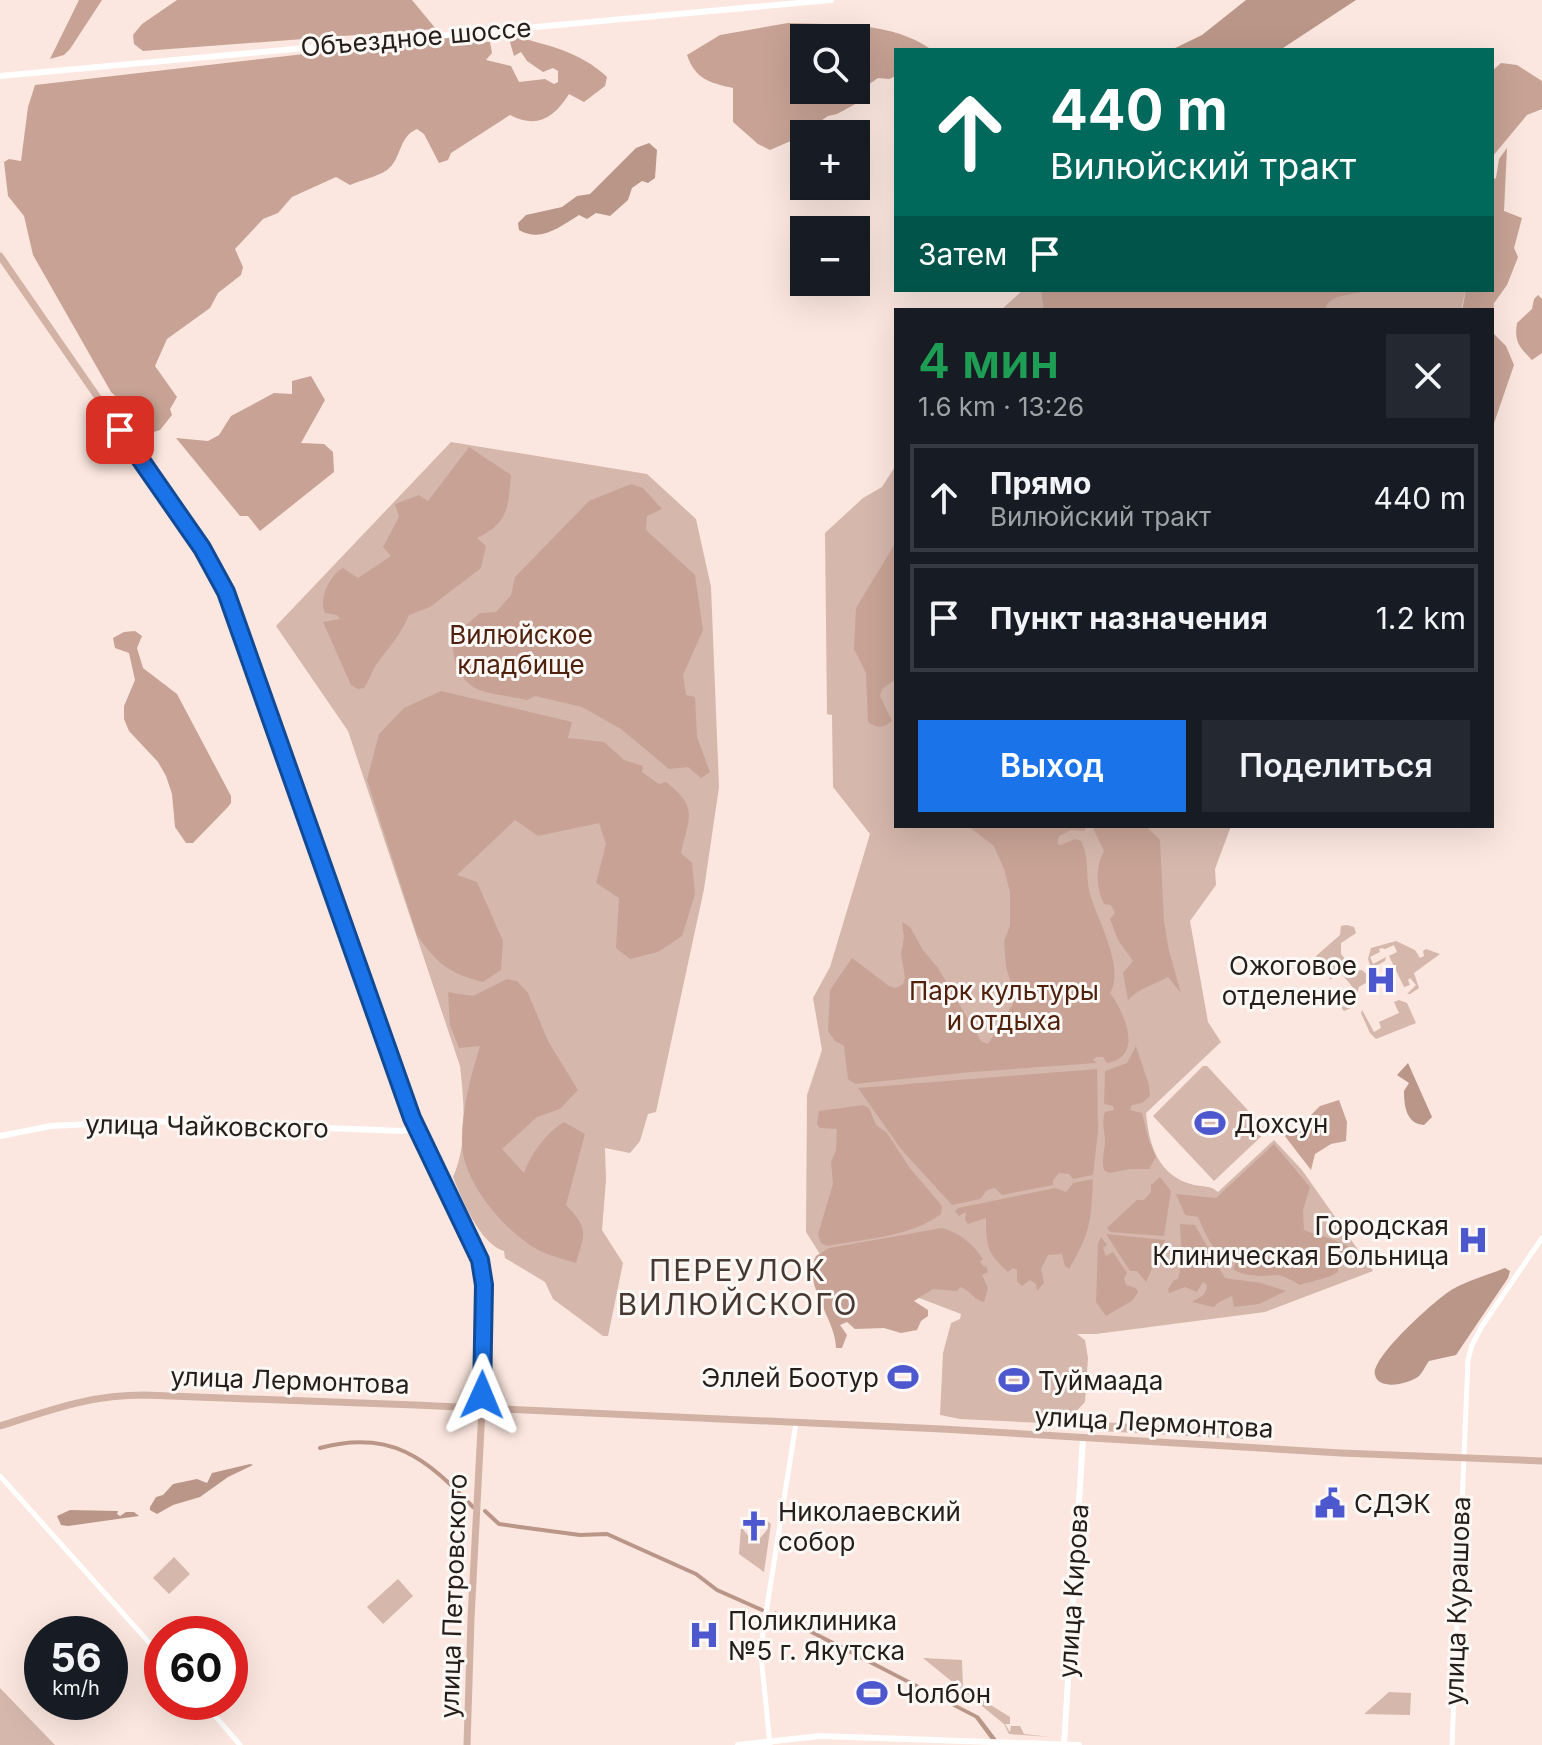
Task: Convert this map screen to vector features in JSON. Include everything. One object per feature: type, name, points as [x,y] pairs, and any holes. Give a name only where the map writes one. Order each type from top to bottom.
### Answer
[{"type":"main road","name":"Объездное шоссе","points":[[0,76],[831,0]]},
{"type":"main road","name":"улица Петровского","points":[[0,256],[219,576],[416,1128],[480,1260],[484,1285],[482,1409],[467,1745]]},
{"type":"main road","name":"улица Чайковского","points":[[0,1136],[51,1126],[150,1121],[402,1131],[416,1128]]},
{"type":"main road","name":"улица Лермонтова","points":[[0,1426],[81,1400],[119,1395],[796,1423],[1542,1461]]},
{"type":"main road","name":"улица Кирова","points":[[1064,1745],[1083,1438]]},
{"type":"main road","points":[[738,1745],[820,1736],[1079,1745]]},
{"type":"street","name":"улица Курашова","points":[[1452,1745],[1468,1360],[1472,1345],[1542,1238]]},
{"type":"street","points":[[770,1743],[761,1655],[796,1423]]},
{"type":"street","points":[[0,1476],[144,1637]]},
{"type":"street","points":[[218,1720],[240,1745]]},
{"type":"green space","points":[[79,0],[102,0],[70,49],[64,55],[50,59]]},
{"type":"green space","points":[[177,0],[412,0],[436,29],[143,51],[134,44],[133,35],[142,24]]},
{"type":"green space","points":[[788,23],[816,24],[790,24],[790,104],[855,104],[822,120],[790,120],[790,141],[770,150],[758,144],[733,122],[733,88],[704,79],[687,55],[720,35]]},
{"type":"green space","points":[[870,27],[899,34],[928,48],[894,48],[894,77],[878,78],[870,83]]},
{"type":"green space","points":[[470,35],[477,41],[490,42],[492,53],[486,60],[511,66],[519,82],[545,79],[554,84],[558,82],[558,71],[553,68],[543,72],[527,61],[521,52],[514,56],[510,35],[562,50],[586,61],[607,77],[605,86],[584,102],[569,94],[544,119],[528,121],[510,115],[451,153],[448,160],[439,163],[424,134],[417,129],[406,137],[392,165],[383,172],[350,185],[336,177],[292,197],[278,213],[263,219],[235,249],[243,267],[241,275],[218,293],[210,308],[167,339],[155,366],[177,397],[170,409],[172,415],[160,430],[154,432],[111,392],[33,255],[24,216],[8,196],[4,162],[9,159],[21,161],[28,107],[35,85]]},
{"type":"green space","points":[[1501,63],[1517,65],[1542,81],[1542,109],[1527,115],[1494,155],[1494,69]]},
{"type":"green space","points":[[1507,148],[1504,211],[1522,218],[1514,248],[1518,257],[1494,308],[1462,308],[1466,292],[1494,292],[1494,179],[1499,159]]},
{"type":"green space","points":[[1021,292],[1466,292],[1462,308],[1003,308]]},
{"type":"green space","points":[[1041,292],[1360,292],[1331,300],[1326,308],[1044,308]]},
{"type":"green space","points":[[1538,295],[1542,299],[1542,353],[1532,360],[1518,343],[1516,329],[1517,323],[1532,309]]},
{"type":"green space","points":[[1494,334],[1506,346],[1514,365],[1494,423]]},
{"type":"green space","points":[[311,376],[325,400],[301,443],[324,444],[333,452],[334,472],[260,531],[248,516],[240,516],[176,438],[208,441],[219,435],[231,416],[274,393],[292,394],[292,381]]},
{"type":"green space","name":"Вилюйское кладбище","points":[[451,442],[647,474],[696,519],[711,587],[719,787],[704,889],[656,1112],[648,1114],[640,1141],[630,1153],[605,1148],[602,1230],[623,1263],[608,1336],[603,1336],[553,1299],[545,1282],[505,1258],[504,1251],[487,1240],[461,1197],[453,1177],[463,1137],[460,1066],[348,731],[276,626]]},
{"type":"green space","points":[[469,447],[511,475],[505,513],[495,526],[477,538],[486,546],[481,568],[430,607],[409,615],[364,688],[358,689],[351,685],[323,622],[340,619],[337,615],[325,613],[323,601],[326,588],[343,568],[358,578],[391,556],[383,547],[399,517],[395,504],[419,495],[428,501]]},
{"type":"green space","name":"Парк культуры и отдыха","points":[[894,468],[894,828],[1230,828],[1215,869],[1216,885],[1190,921],[1208,1022],[1221,1042],[1146,1113],[1153,1147],[1164,1167],[1182,1181],[1210,1187],[1218,1192],[1274,1140],[1302,1170],[1373,1271],[1265,1312],[1077,1334],[1085,1340],[1088,1358],[1085,1402],[1064,1424],[960,1419],[940,1415],[943,1353],[951,1323],[960,1319],[961,1314],[825,1262],[806,1232],[807,1095],[822,1050],[813,998],[830,967],[870,834],[833,787],[832,715],[827,714],[825,533],[863,498],[882,487]]},
{"type":"green space","points":[[631,484],[643,488],[662,509],[647,516],[646,530],[695,575],[703,630],[683,675],[686,695],[695,697],[697,737],[710,772],[701,778],[688,767],[669,769],[621,729],[582,707],[535,696],[527,700],[493,694],[475,688],[464,678],[454,658],[453,636],[480,613],[496,612],[511,595],[515,577],[589,501]]},
{"type":"green space","points":[[894,545],[894,680],[882,689],[880,696],[892,721],[883,726],[868,722],[866,673],[854,649],[856,608]]},
{"type":"green space","points":[[135,631],[142,636],[137,648],[143,668],[177,694],[231,796],[227,808],[193,843],[186,843],[175,827],[172,794],[166,776],[158,762],[129,731],[124,719],[124,706],[135,680],[129,653],[115,648],[113,638]]},
{"type":"green space","points":[[441,691],[572,722],[568,738],[604,742],[624,760],[643,766],[642,772],[659,784],[666,782],[676,791],[689,813],[681,853],[692,863],[695,894],[682,936],[658,952],[630,959],[616,948],[619,898],[596,883],[606,844],[599,823],[538,836],[515,820],[457,875],[477,882],[503,941],[501,970],[483,982],[453,971],[431,953],[417,935],[367,780],[379,734],[404,708]]},
{"type":"green space","points":[[971,828],[1085,828],[1085,831],[1071,830],[1059,836],[1057,844],[1075,839],[1081,841],[1084,847],[1089,890],[1112,956],[1114,982],[1110,993],[1128,1033],[1125,1052],[1107,1063],[1103,1057],[1096,1057],[1093,1060],[1097,1063],[855,1084],[848,1079],[844,1046],[835,1041],[828,1031],[830,990],[852,958],[889,986],[896,988],[903,984],[902,922],[910,927],[938,968],[981,1041],[988,1044],[1013,1004],[1014,993],[1006,967],[1004,941],[1010,926],[1010,892],[994,846]]},
{"type":"green space","points":[[1093,828],[1148,828],[1160,840],[1164,922],[1181,993],[1168,977],[1128,1000],[1123,973],[1133,961],[1118,940],[1110,919],[1115,913],[1111,905],[1104,904],[1098,884],[1104,851]]},
{"type":"green space","points":[[1341,926],[1354,927],[1356,933],[1341,943],[1341,954],[1355,971],[1362,970],[1370,977],[1359,987],[1353,1007],[1344,1011],[1340,1006],[1348,1003],[1348,997],[1355,990],[1340,972],[1330,980],[1329,970],[1316,956],[1340,935]]},
{"type":"green space","points":[[1396,941],[1415,950],[1420,958],[1426,949],[1440,954],[1414,973],[1419,988],[1410,994],[1407,994],[1416,985],[1410,978],[1410,985],[1404,987],[1389,956],[1397,952],[1394,945],[1379,949],[1380,952],[1370,957],[1373,964],[1386,957],[1385,961],[1374,967],[1368,959],[1371,948]]},
{"type":"green space","points":[[507,979],[517,981],[528,993],[548,1041],[578,1090],[560,1109],[537,1117],[502,1149],[524,1173],[540,1144],[564,1122],[585,1134],[566,1205],[579,1220],[583,1231],[576,1263],[540,1251],[501,1220],[478,1190],[464,1159],[462,1132],[465,1107],[480,1046],[459,1048],[450,1025],[448,992],[473,996]]},
{"type":"green space","points":[[1394,1002],[1407,1003],[1416,1023],[1376,1039],[1370,1033],[1362,1010],[1374,1032],[1381,1028],[1379,1022],[1399,1013]]},
{"type":"green space","points":[[1136,1046],[1150,1096],[1142,1103],[1132,1105],[1130,1110],[1142,1113],[1156,1157],[1149,1169],[1109,1173],[1103,1166],[1103,1120],[1105,1112],[1114,1110],[1113,1106],[1104,1104],[1105,1071],[1127,1063]]},
{"type":"green space","name":"Дохсун","points":[[1203,1066],[1207,1066],[1267,1131],[1214,1181],[1153,1116]]},
{"type":"green space","points":[[1097,1069],[1098,1131],[1093,1175],[1073,1179],[1069,1174],[1059,1173],[1053,1185],[1002,1195],[995,1188],[987,1190],[980,1199],[952,1205],[901,1149],[858,1088]]},
{"type":"green space","points":[[1339,1100],[1347,1122],[1346,1141],[1331,1144],[1315,1154],[1311,1170],[1284,1135],[1297,1129],[1320,1106]]},
{"type":"green space","points":[[863,1105],[869,1108],[876,1125],[887,1133],[909,1167],[942,1206],[941,1214],[901,1232],[827,1246],[821,1243],[818,1234],[833,1184],[831,1162],[836,1150],[837,1129],[820,1128],[817,1124],[819,1111]]},
{"type":"green space","points":[[1274,1144],[1310,1187],[1303,1210],[1304,1230],[1353,1250],[1353,1255],[1338,1266],[1338,1272],[1326,1278],[1300,1285],[1280,1275],[1255,1276],[1238,1272],[1233,1269],[1235,1263],[1232,1258],[1226,1260],[1213,1246],[1198,1217],[1185,1215],[1176,1194],[1216,1198]]},
{"type":"green space","points":[[1160,1177],[1171,1191],[1164,1236],[1110,1232],[1107,1228],[1137,1200],[1144,1200],[1151,1192],[1151,1185]]},
{"type":"green space","points":[[1093,1179],[1092,1206],[1082,1245],[1069,1269],[1062,1254],[1048,1255],[1041,1269],[1044,1283],[1037,1291],[1036,1284],[1030,1280],[1022,1286],[1017,1281],[1017,1270],[1013,1268],[1008,1272],[992,1254],[987,1242],[986,1218],[968,1224],[966,1212],[959,1216],[955,1211],[1055,1188],[1066,1192],[1073,1183]]},
{"type":"green space","points":[[1180,1224],[1195,1225],[1225,1278],[1261,1283],[1286,1291],[1259,1304],[1234,1307],[1232,1296],[1214,1307],[1192,1302],[1205,1292],[1207,1285],[1203,1282],[1197,1292],[1185,1287],[1169,1293],[1168,1289],[1178,1279],[1180,1272]]},
{"type":"green space","points":[[942,1228],[965,1239],[983,1259],[980,1262],[988,1272],[982,1275],[988,1288],[984,1302],[960,1287],[957,1291],[933,1289],[914,1301],[928,1310],[928,1316],[921,1321],[917,1330],[901,1333],[884,1328],[855,1329],[847,1322],[840,1325],[847,1335],[842,1348],[836,1348],[835,1337],[813,1278],[816,1256],[829,1248]]},
{"type":"green space","points":[[1106,1234],[1165,1240],[1146,1282],[1137,1271],[1130,1271]]},
{"type":"green space","points":[[1101,1237],[1107,1245],[1103,1248],[1106,1256],[1113,1252],[1127,1273],[1124,1278],[1126,1285],[1136,1288],[1138,1292],[1133,1300],[1106,1316],[1096,1302],[1098,1244]]},
{"type":"green space","points":[[1100,1422],[1243,1430],[1243,1439],[1099,1431]]},
{"type":"green space","points":[[766,1520],[771,1524],[764,1572],[739,1554],[741,1527],[751,1539],[760,1538],[767,1530]]},
{"type":"green space","points":[[174,1557],[190,1574],[169,1594],[153,1578]]},
{"type":"green space","points":[[398,1579],[413,1596],[383,1624],[367,1607]]},
{"type":"green space","points":[[923,1658],[962,1660],[963,1688],[1010,1717],[1010,1724],[1005,1724],[1010,1732],[1011,1726],[1020,1726],[1024,1734],[1050,1737],[1009,1734],[1004,1724]]},
{"type":"green space","points":[[0,1688],[24,1713],[24,1720],[31,1720],[55,1745],[0,1745]]},
{"type":"green space","points":[[1389,1692],[1411,1693],[1410,1715],[1364,1714]]},
{"type":"shaded area","points":[[1246,0],[1356,0],[1283,48],[1175,48],[1202,35]]},
{"type":"shaded area","points":[[649,143],[657,150],[655,178],[648,183],[642,181],[632,188],[628,200],[610,216],[596,213],[587,219],[579,215],[543,234],[527,234],[519,230],[518,223],[526,215],[562,207],[577,196],[590,194],[636,148]]},
{"type":"shaded area","points":[[1408,1063],[1432,1117],[1424,1125],[1413,1121],[1407,1113],[1404,1091],[1409,1083],[1397,1075]]},
{"type":"shaded area","points":[[1505,1268],[1510,1271],[1508,1278],[1456,1355],[1429,1361],[1419,1376],[1408,1381],[1388,1384],[1378,1380],[1376,1367],[1383,1356],[1434,1303],[1459,1286]]},
{"type":"shaded area","points":[[253,1465],[228,1477],[200,1497],[173,1505],[157,1514],[150,1510],[156,1497],[163,1495],[173,1484],[197,1479],[207,1483],[212,1473]]},
{"type":"shaded area","points":[[70,1510],[118,1511],[120,1516],[134,1512],[139,1516],[61,1525],[57,1516]]},
{"type":"shaded area","points":[[775,1611],[979,1716],[1001,1745],[995,1745],[975,1718],[774,1615]]},
{"type":"waterway","points":[[320,1448],[367,1442],[406,1452],[439,1474],[473,1507]]},
{"type":"waterway","points":[[485,1511],[499,1524],[580,1535],[607,1534],[696,1574],[717,1590],[762,1610]]},
{"type":"place","name":"Ожоговое отделение","points":[[1381,980]]},
{"type":"place","name":"Дохсун","points":[[1210,1123]]},
{"type":"place","name":"Городская Клиническая Больница","points":[[1473,1240]]},
{"type":"place","name":"Эллей Боотур","points":[[903,1377]]},
{"type":"place","name":"Туймаада","points":[[1014,1380]]},
{"type":"place","name":"СДЭК","points":[[1330,1503]]},
{"type":"place","name":"Николаевский собор","points":[[754,1526]]},
{"type":"place","name":"Поликлиника №5 г. Якутска","points":[[704,1635]]},
{"type":"place","name":"Чолбон","points":[[872,1693]]},
{"type":"district","name":"ПЕРЕУЛОК ВИЛЮЙСКОГО","points":[[738,1287]]},
{"type":"route","points":[[120,430],[202,548],[226,592],[412,1118],[480,1260],[484,1285],[482,1395]]}]
